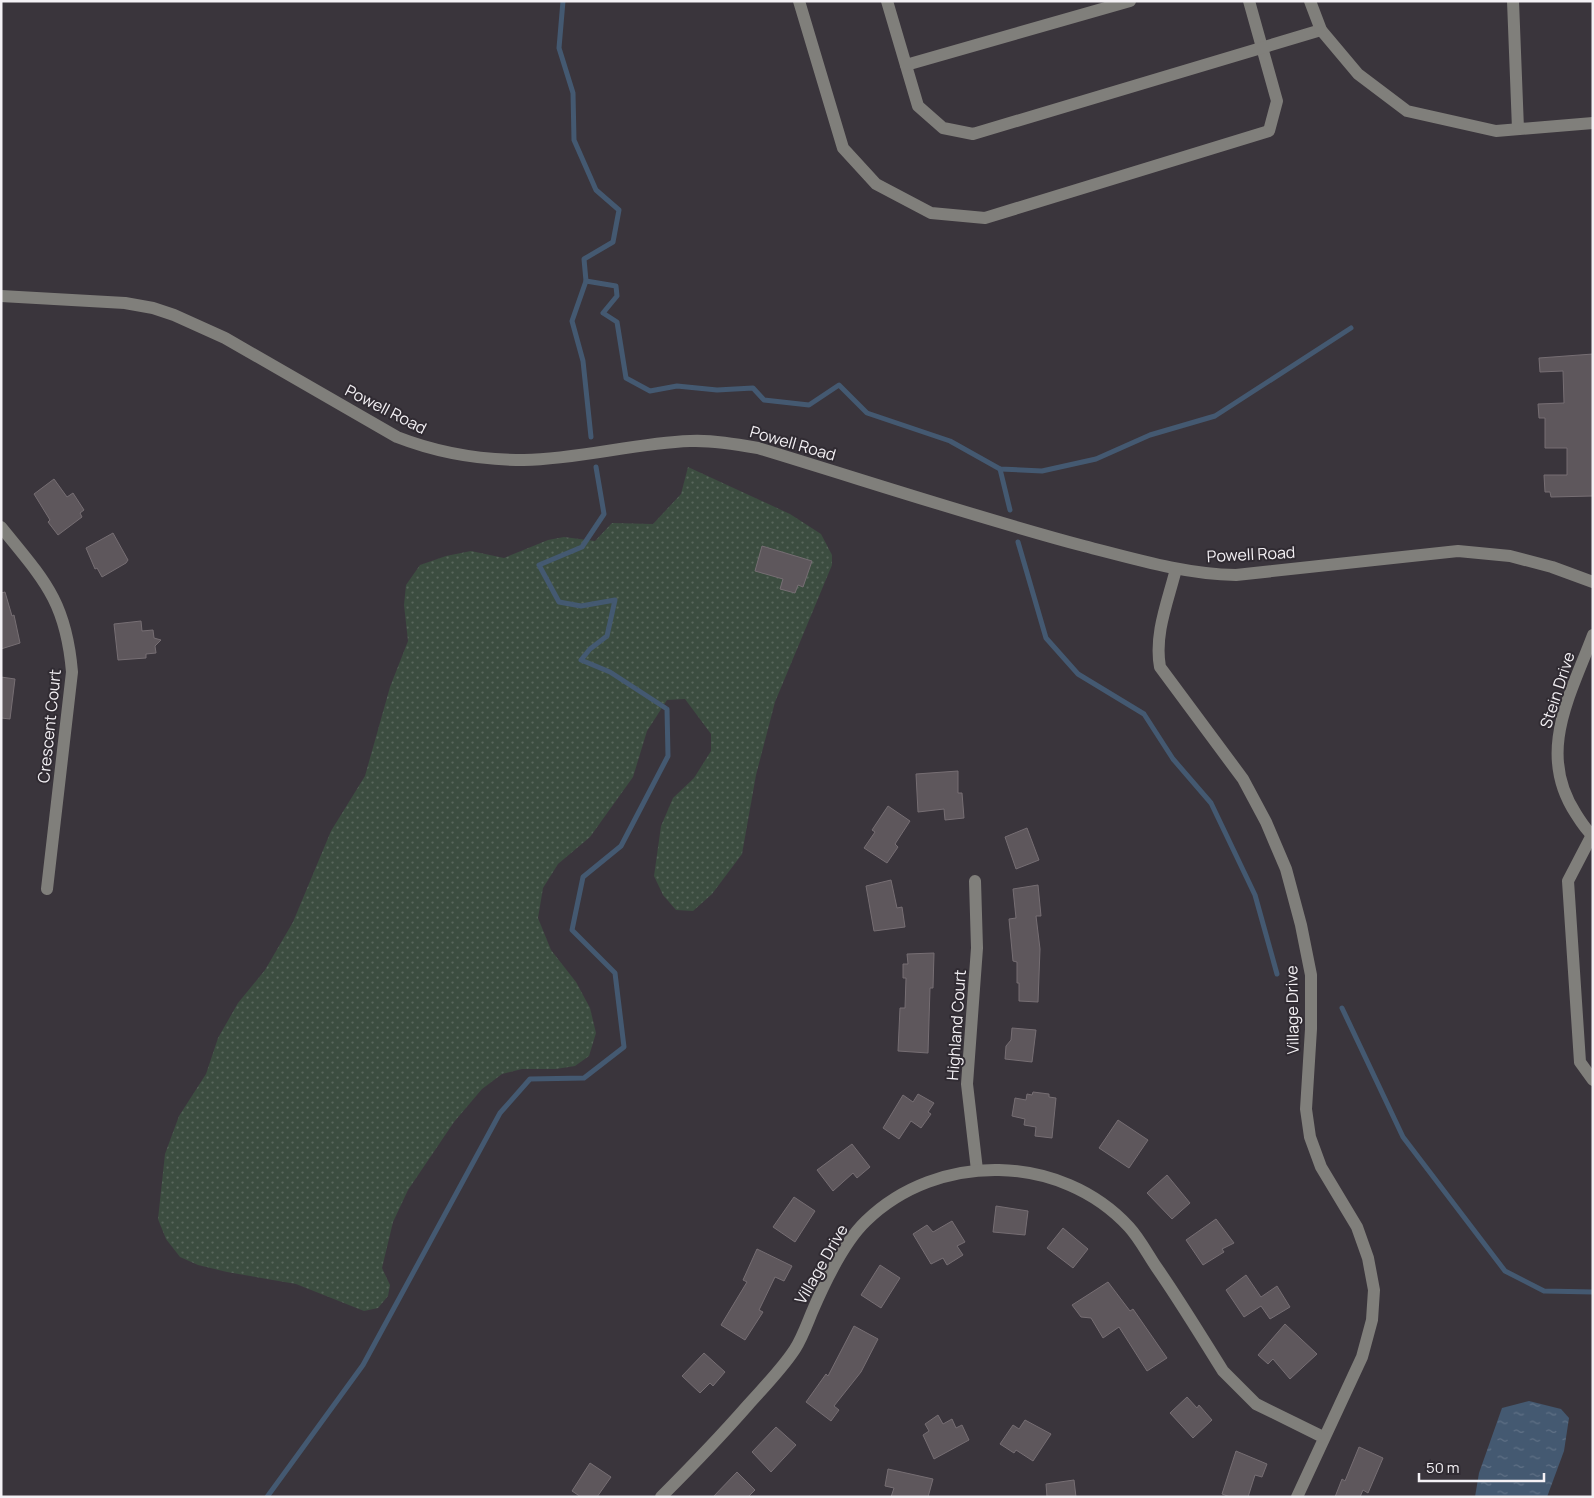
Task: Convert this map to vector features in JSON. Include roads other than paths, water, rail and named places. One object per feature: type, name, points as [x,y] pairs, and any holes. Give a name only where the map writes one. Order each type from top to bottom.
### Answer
[{"type":"street","points":[[799,1],[844,148],[876,184],[931,213],[985,218],[1269,131],[1277,101],[1249,1]]},
{"type":"street","points":[[887,1],[918,106],[943,128],[973,134],[1321,30]]},
{"type":"street","points":[[906,65],[1130,1]]},
{"type":"street","points":[[1310,1],[1321,30],[1358,74],[1407,111],[1496,131],[1593,123]]},
{"type":"street","points":[[1513,1],[1518,129]]},
{"type":"street","name":"Powell Road","points":[[1,296],[125,303],[153,308],[174,315],[225,338],[376,427],[413,443],[477,458],[526,460],[689,441],[732,443],[768,451],[1050,537],[1203,574],[1236,575],[1458,551],[1510,556],[1552,567],[1593,582]]},
{"type":"street","name":"Crescent Court","points":[[1,527],[31,563],[56,601],[70,642],[72,672],[46,889]]},
{"type":"street","name":"Village Drive","points":[[1176,569],[1160,630],[1157,649],[1160,667],[1244,779],[1266,822],[1286,869],[1301,924],[1311,975],[1311,1029],[1306,1109],[1310,1137],[1321,1167],[1357,1227],[1368,1258],[1374,1290],[1372,1320],[1362,1357],[1323,1437],[1297,1497]]},
{"type":"street","name":"Stein Drive","points":[[1592,834],[1568,801],[1557,772],[1557,740],[1564,712],[1593,635]]},
{"type":"street","points":[[1592,834],[1568,881],[1580,1062],[1593,1080]]},
{"type":"street","name":"Highland Court","points":[[975,881],[977,948],[967,1084],[977,1170]]},
{"type":"street","name":"Village Drive","points":[[661,1497],[716,1441],[772,1379],[796,1348],[823,1289],[846,1247],[865,1221],[898,1197],[922,1183],[952,1173],[977,1170],[1000,1169],[1050,1178],[1088,1192],[1109,1208],[1130,1229],[1223,1371],[1240,1390],[1256,1404],[1323,1437]]},
{"type":"water","points":[[1529,1401],[1561,1409],[1569,1418],[1564,1451],[1547,1497],[1475,1497],[1479,1473],[1502,1408]]},
{"type":"waterway","points":[[563,1],[559,48],[573,93],[574,140],[596,190],[619,210],[613,242],[584,259],[586,281],[572,321],[583,361],[591,437]]},
{"type":"waterway","points":[[586,281],[616,286],[617,296],[603,313],[617,322],[626,378],[650,391],[677,386],[717,390],[753,388],[764,400],[809,405],[839,385],[867,413],[950,441],[1000,469],[1042,471],[1096,459],[1150,435],[1215,416],[1351,328]]},
{"type":"waterway","points":[[267,1497],[363,1365],[500,1113],[530,1079],[584,1078],[624,1047],[615,973],[572,930],[583,877],[621,846],[668,756],[667,709],[610,672],[581,660],[590,649],[607,636],[615,600],[581,606],[559,602],[539,565],[582,547],[604,514],[596,467]]},
{"type":"waterway","points":[[1000,469],[1010,510]]},
{"type":"waterway","points":[[1018,542],[1046,638],[1078,674],[1144,714],[1173,759],[1211,803],[1255,895],[1277,974]]},
{"type":"waterway","points":[[1342,1008],[1403,1137],[1505,1271],[1544,1291],[1593,1292]]}]
